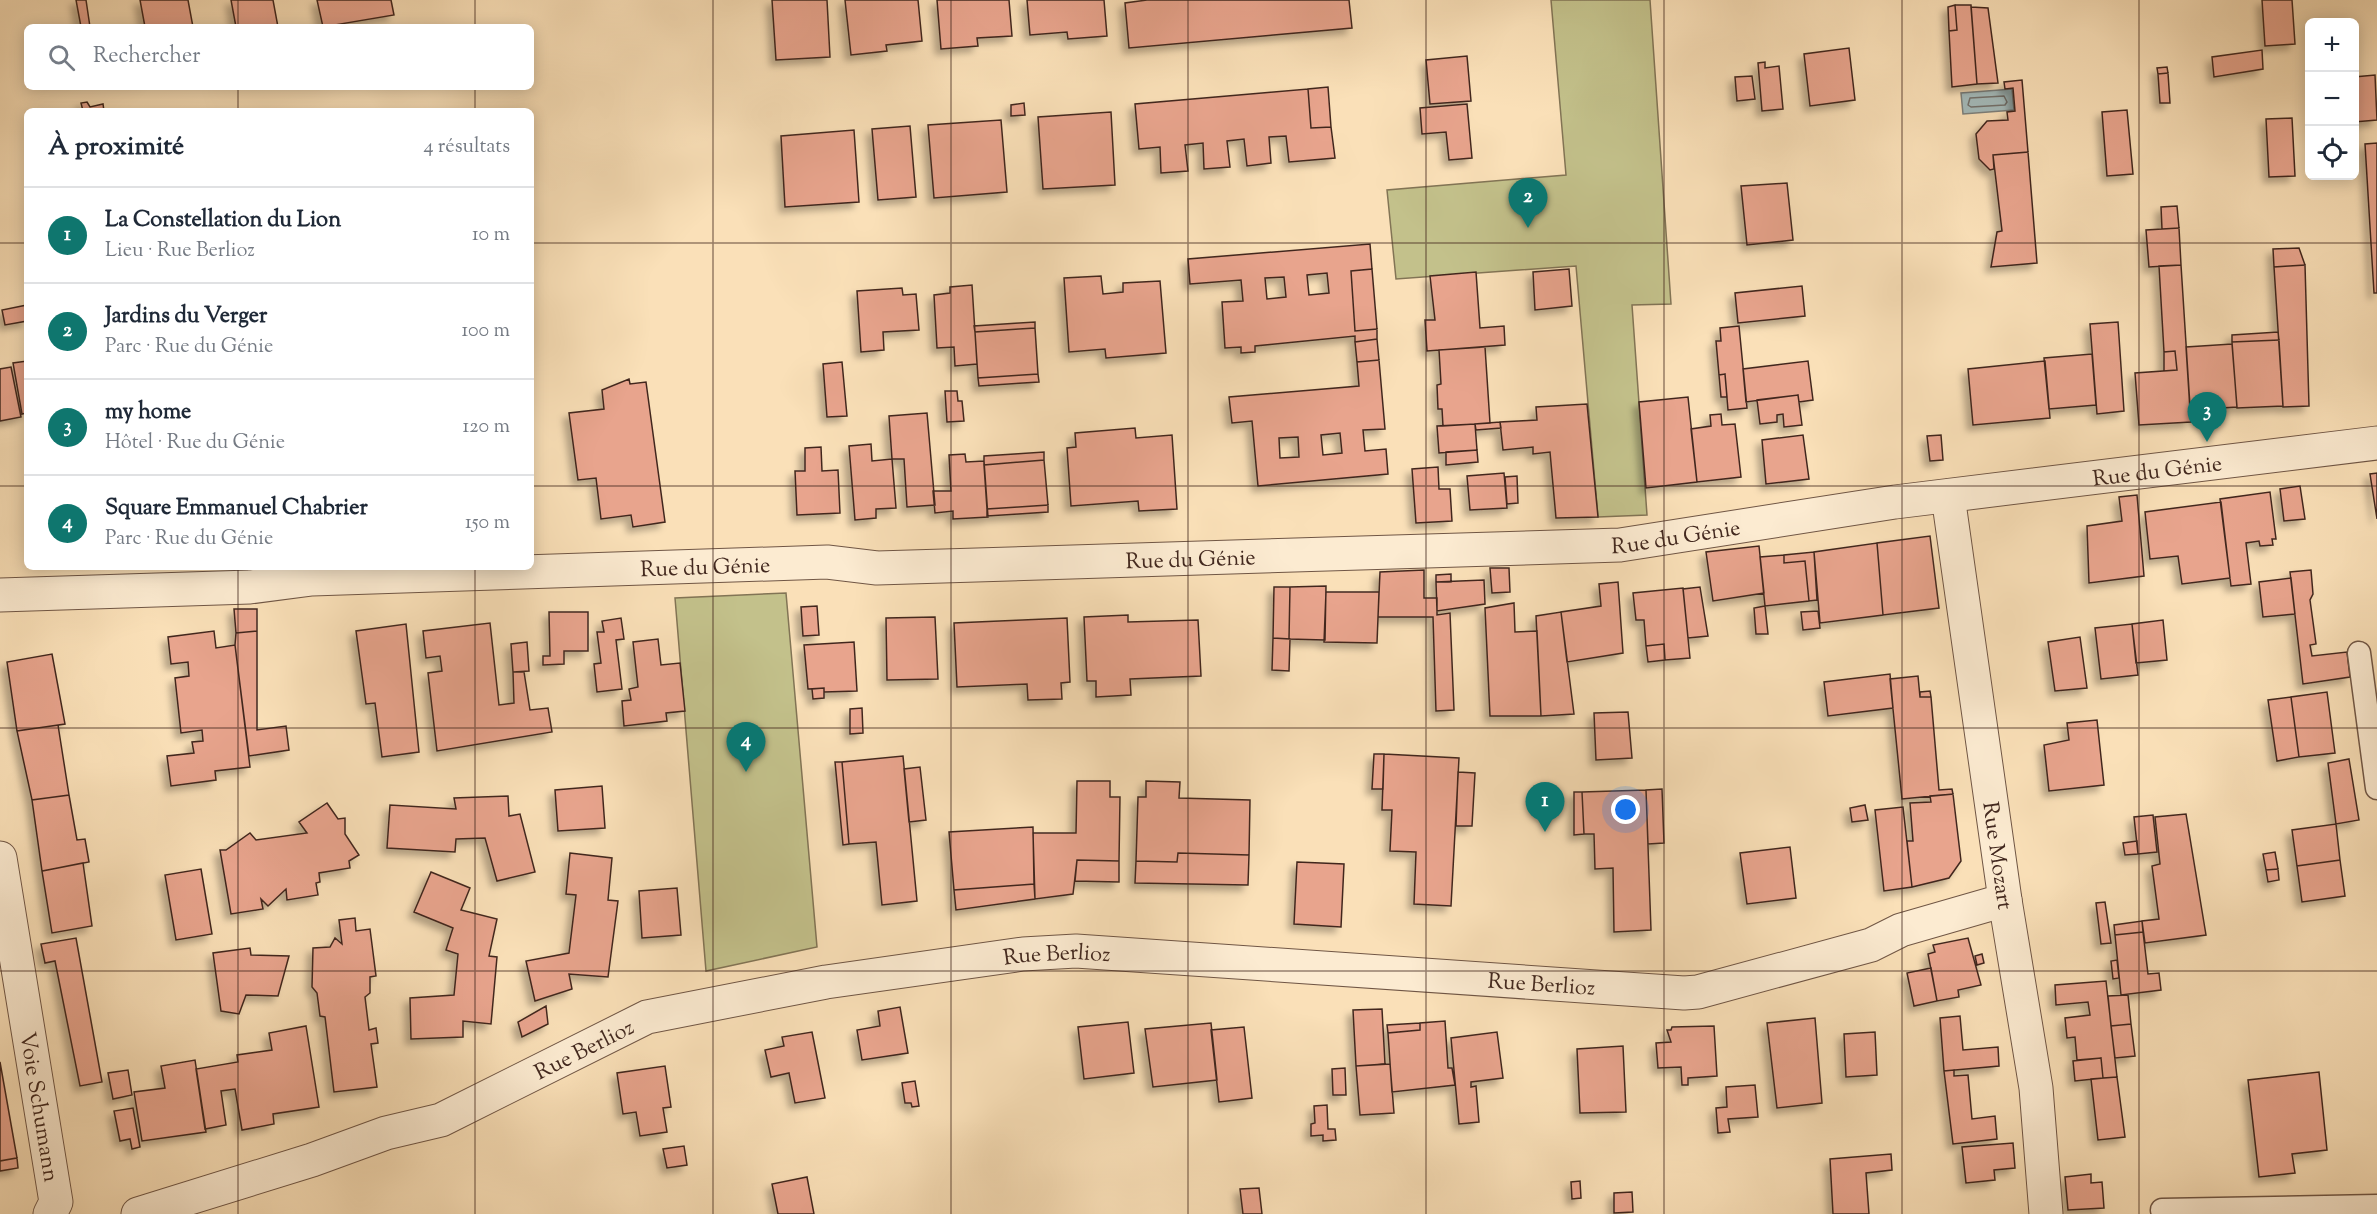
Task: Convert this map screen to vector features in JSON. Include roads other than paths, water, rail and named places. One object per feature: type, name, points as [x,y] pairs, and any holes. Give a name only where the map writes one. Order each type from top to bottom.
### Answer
[{"type":"street","name":"Rue du Génie","points":[[0,595],[250,587],[312,579],[827,562],[877,568],[1620,545],[1895,502],[2377,443]]},
{"type":"street","name":"Rue Mozart","points":[[1948,496],[2005,900],[2036,1088],[2046,1214]]},
{"type":"street","name":"Voie Schumann","points":[[0,863],[7,947],[56,1202],[51,1214]]},
{"type":"street","name":"Rue Berlioz","points":[[138,1214],[312,1160],[386,1133],[441,1120],[647,1017],[826,982],[1023,954],[1076,951],[1684,993],[1698,992],[1871,945],[1901,930],[2005,900]]},
{"type":"lane","points":[[2359,653],[2377,788]]},
{"type":"lane","points":[[2163,1210],[2377,1206]]},
{"type":"water","points":[[2012,89],[2014,110],[1963,114],[1961,93]]},
{"type":"place","name":"Jardins du Verger","points":[[1528,228]]},
{"type":"place","name":"my home","points":[[2207,442]]},
{"type":"place","name":"Square Emmanuel Chabrier","points":[[746,772]]},
{"type":"place","name":"La Constellation du Lion","points":[[1545,832]]}]
